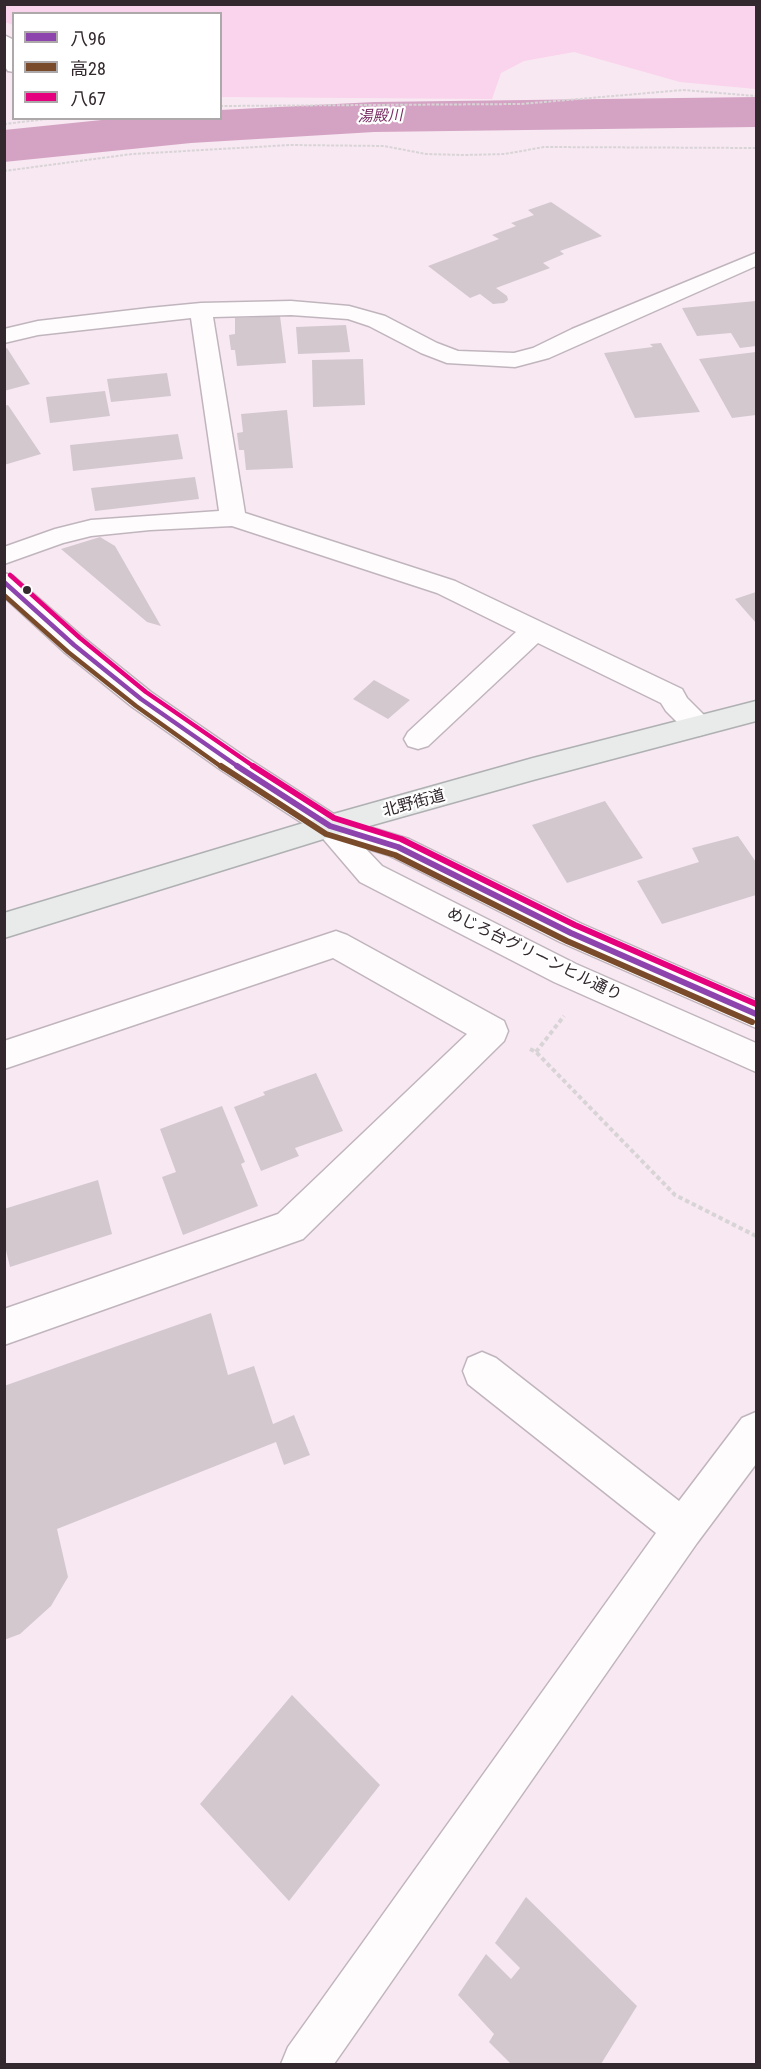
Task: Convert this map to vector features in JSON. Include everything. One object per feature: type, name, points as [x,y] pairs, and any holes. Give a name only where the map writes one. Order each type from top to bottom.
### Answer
[{"type":"main road","name":"北野街道","points":[[4,926],[330,826],[533,769],[756,711]]},
{"type":"street","points":[[4,336],[38,328],[201,310],[291,308],[349,313],[377,321],[429,348],[456,358],[515,360],[541,353],[756,259]]},
{"type":"street","points":[[201,310],[233,518]]},
{"type":"street","points":[[4,556],[55,537],[91,528],[150,522],[233,518],[446,587],[672,696],[676,704],[698,726]]},
{"type":"street","name":"めじろ台グリーンヒル通り","points":[[4,582],[17,612],[74,645],[194,737],[330,826],[398,847],[571,933],[756,1014]]},
{"type":"street","points":[[418,739],[534,630]]},
{"type":"street","name":"めじろ台グリーンヒル通り","points":[[330,826],[371,874],[402,891],[565,972],[756,1058]]},
{"type":"street","points":[[4,1055],[336,944],[492,1031],[290,1227],[4,1326]]},
{"type":"street","points":[[482,1371],[683,1529]]},
{"type":"street","points":[[305,2064],[683,1529],[756,1432]]},
{"type":"path","points":[[222,106],[521,104],[683,90],[756,96]]},
{"type":"path","points":[[4,124],[39,120]]},
{"type":"path","points":[[4,171],[132,154],[291,145],[384,146],[426,154],[464,155],[505,154],[544,147],[756,148]]},
{"type":"path","points":[[536,1052],[566,1013]]},
{"type":"path","points":[[492,1031],[536,1052],[675,1195],[756,1236]]},
{"type":"shaded area","points":[[4,5],[756,5],[756,89],[680,82],[574,52],[524,61],[501,73],[492,99],[222,97],[222,12],[12,12],[12,25],[5,22]]},
{"type":"building","points":[[551,202],[602,236],[560,251],[564,254],[543,263],[550,268],[496,288],[507,296],[508,300],[504,303],[493,304],[480,294],[470,298],[428,266],[499,239],[492,235],[516,226],[511,223],[534,215],[528,210]]},
{"type":"building","points":[[756,301],[756,346],[740,348],[731,333],[697,336],[682,308]]},
{"type":"building","points":[[280,316],[286,363],[237,366],[235,350],[231,350],[229,335],[235,334],[235,318]]},
{"type":"building","points":[[346,325],[350,352],[298,354],[296,327]]},
{"type":"building","points":[[661,343],[700,412],[635,418],[604,353],[653,347],[650,344]]},
{"type":"building","points":[[7,348],[30,384],[4,391],[4,349]]},
{"type":"building","points":[[756,352],[756,415],[732,418],[699,359]]},
{"type":"building","points":[[363,359],[365,405],[313,407],[312,360]]},
{"type":"building","points":[[167,373],[171,396],[111,402],[107,379]]},
{"type":"building","points":[[105,391],[110,416],[50,423],[46,397]]},
{"type":"building","points":[[8,405],[41,454],[4,465],[4,406]]},
{"type":"building","points":[[287,410],[293,468],[246,470],[244,450],[239,450],[237,433],[243,432],[241,414]]},
{"type":"building","points":[[178,434],[183,459],[73,471],[70,445]]},
{"type":"building","points":[[195,477],[199,499],[95,511],[91,488]]},
{"type":"building","points":[[100,537],[115,546],[161,626],[147,622],[61,549]]},
{"type":"building","points":[[756,592],[756,623],[735,599]]},
{"type":"building","points":[[374,680],[410,700],[388,719],[353,699]]},
{"type":"building","points":[[605,801],[643,858],[567,883],[532,825]]},
{"type":"building","points":[[738,836],[756,862],[756,895],[662,924],[637,881],[699,862],[692,848]]},
{"type":"building","points":[[316,1073],[343,1131],[295,1148],[299,1156],[261,1171],[234,1107],[265,1095],[263,1092]]},
{"type":"building","points":[[222,1106],[245,1162],[241,1164],[258,1206],[183,1235],[162,1177],[176,1172],[160,1129]]},
{"type":"building","points":[[98,1180],[112,1234],[10,1267],[4,1242],[4,1209]]},
{"type":"building","points":[[211,1313],[228,1375],[254,1366],[273,1424],[294,1415],[310,1455],[284,1465],[276,1442],[57,1529],[68,1577],[51,1606],[20,1634],[4,1640],[4,1386]]},
{"type":"building","points":[[292,1695],[380,1785],[289,1901],[200,1804]]},
{"type":"building","points":[[526,1897],[637,2006],[601,2064],[511,2064],[489,2042],[494,2034],[458,1995],[486,1954],[511,1979],[520,1968],[495,1943]]},
{"type":"waterway","name":"湯殿川","points":[[4,146],[191,127],[374,117],[756,112]]},
{"type":"transit line","name":"八67","points":[[10,575],[80,638],[146,692],[236,755],[334,818],[401,839],[575,925],[756,1004]]},
{"type":"transit line","name":"八96","points":[[4,582],[74,645],[141,699],[231,762],[330,826],[398,847],[571,933],[756,1014]]},
{"type":"transit line","name":"高28","points":[[4,595],[68,652],[136,706],[226,770],[326,834],[395,855],[567,941],[752,1022]]}]
